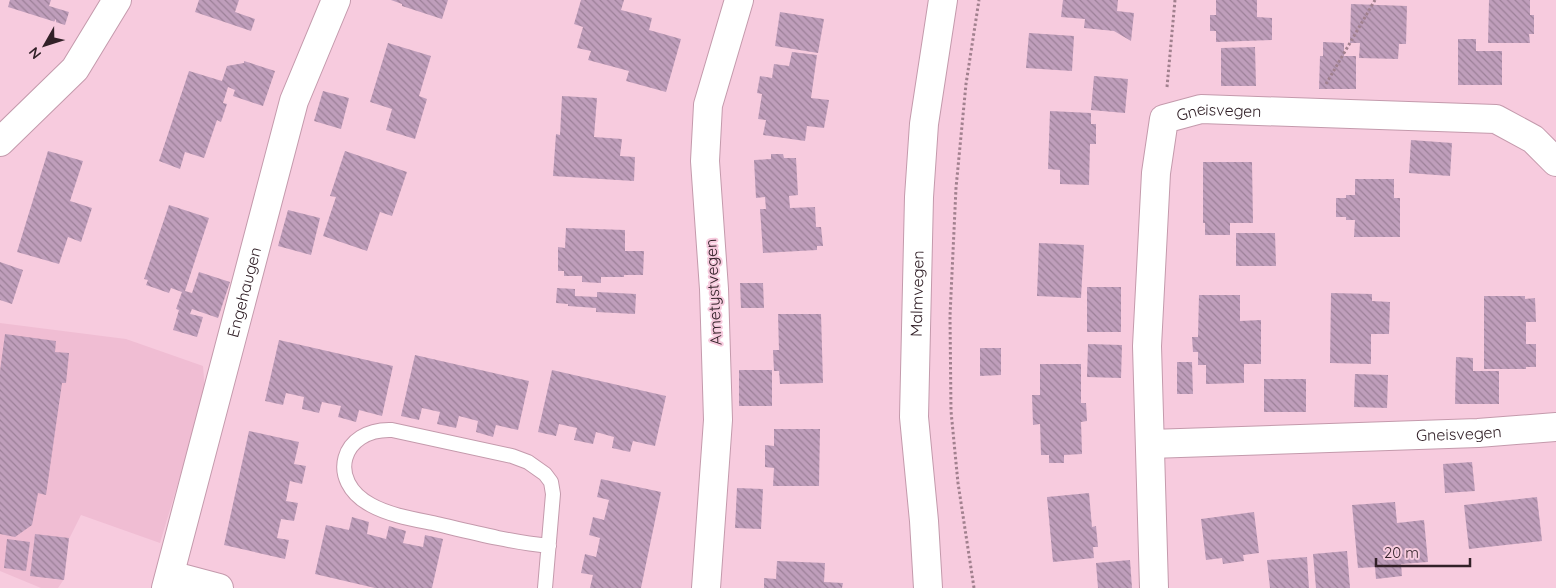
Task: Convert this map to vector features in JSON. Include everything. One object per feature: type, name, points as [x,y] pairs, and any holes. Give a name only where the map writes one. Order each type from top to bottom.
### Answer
[{"type":"street","points":[[0,142],[75,69],[117,0]]},
{"type":"street","name":"Engehaugen","points":[[168,582],[294,100],[336,0]]},
{"type":"street","name":"Ametystvegen","points":[[706,588],[718,420],[714,289],[705,161],[708,105],[738,0]]},
{"type":"street","name":"Malmvegen","points":[[928,588],[914,417],[920,197],[924,124],[943,0]]},
{"type":"street","name":"Gneisvegen","points":[[1154,588],[1147,346],[1156,172],[1164,119],[1201,108],[1496,119],[1532,139],[1556,162]]},
{"type":"street","name":"Gneisvegen","points":[[1150,444],[1478,433],[1556,427]]},
{"type":"street","points":[[168,582],[219,588]]},
{"type":"lane","points":[[545,588],[549,546],[553,501],[551,482],[538,467],[512,456],[392,430],[378,429],[361,436],[347,450],[344,468],[347,483],[360,498],[371,506],[422,521],[524,544],[549,546]]},
{"type":"path","points":[[974,588],[958,484],[951,411],[950,316],[956,188],[966,84],[979,0]]},
{"type":"path","points":[[1164,119],[1175,0]]},
{"type":"path","points":[[1310,112],[1375,0]]},
{"type":"shaded area","points":[[0,323],[126,339],[203,366],[205,393],[160,543],[81,515],[68,541],[64,579],[58,588],[41,588],[0,571]]},
{"type":"building","points":[[10,0],[51,0],[49,6],[69,12],[65,25],[8,7]]},
{"type":"building","points":[[199,0],[239,0],[235,12],[255,19],[251,31],[195,12]]},
{"type":"building","points":[[391,0],[448,0],[442,19],[402,6],[402,4]]},
{"type":"building","points":[[581,0],[624,0],[621,10],[652,18],[649,30],[681,39],[666,92],[626,81],[629,71],[588,60],[591,51],[577,48],[583,27],[574,24]]},
{"type":"building","points":[[1063,0],[1118,0],[1117,11],[1134,13],[1131,41],[1114,31],[1084,28],[1085,19],[1061,17]]},
{"type":"building","points":[[1216,0],[1257,0],[1257,17],[1272,18],[1272,40],[1216,42],[1216,31],[1210,31],[1210,15],[1216,15]]},
{"type":"building","points":[[1489,0],[1530,0],[1530,15],[1534,15],[1534,34],[1529,34],[1530,43],[1488,43]]},
{"type":"building","points":[[1351,4],[1407,6],[1406,44],[1399,44],[1398,59],[1359,58],[1360,43],[1350,43]]},
{"type":"building","points":[[780,12],[824,19],[818,53],[775,46]]},
{"type":"building","points":[[1029,33],[1074,36],[1072,71],[1026,68]]},
{"type":"building","points":[[1458,39],[1476,39],[1476,51],[1502,51],[1502,85],[1458,85]]},
{"type":"building","points":[[1323,42],[1344,43],[1344,56],[1356,56],[1356,89],[1319,89],[1320,56],[1323,56]]},
{"type":"building","points":[[388,43],[431,56],[419,96],[427,99],[415,139],[386,130],[392,109],[370,102]]},
{"type":"building","points":[[1255,47],[1256,86],[1221,86],[1221,48]]},
{"type":"building","points":[[792,52],[817,55],[811,98],[829,100],[824,128],[807,126],[805,141],[763,135],[766,120],[758,119],[762,94],[757,93],[760,76],[772,78],[774,64],[789,66]]},
{"type":"building","points":[[244,61],[275,71],[263,106],[233,96],[235,90],[228,87],[223,103],[227,104],[221,122],[217,120],[204,158],[185,152],[180,169],[159,161],[189,71],[222,81],[227,66],[244,63]]},
{"type":"building","points":[[1094,76],[1128,79],[1125,113],[1091,110]]},
{"type":"building","points":[[323,91],[349,98],[341,129],[314,121]]},
{"type":"building","points":[[562,96],[597,98],[594,137],[622,139],[620,156],[635,157],[634,181],[553,176],[556,134],[560,135]]},
{"type":"building","points":[[1050,111],[1091,113],[1091,124],[1096,124],[1096,144],[1090,144],[1089,185],[1060,184],[1060,170],[1048,169]]},
{"type":"building","points":[[1411,140],[1452,143],[1450,176],[1409,173]]},
{"type":"building","points":[[48,151],[83,161],[70,201],[92,208],[81,242],[68,237],[59,264],[17,252]]},
{"type":"building","points":[[345,151],[407,172],[392,216],[380,212],[367,251],[323,236],[336,197],[330,196]]},
{"type":"building","points":[[771,154],[783,154],[784,158],[796,158],[798,195],[789,196],[790,208],[815,207],[816,227],[821,227],[823,246],[817,246],[817,250],[763,253],[760,209],[766,209],[765,197],[756,198],[754,160],[771,159]]},
{"type":"building","points":[[1203,162],[1252,162],[1253,223],[1230,223],[1230,235],[1205,235],[1205,223],[1203,223]]},
{"type":"building","points":[[1355,179],[1394,179],[1394,198],[1400,198],[1400,237],[1354,237],[1355,220],[1346,220],[1346,217],[1336,217],[1336,198],[1346,198],[1346,195],[1355,195]]},
{"type":"building","points":[[169,205],[209,218],[185,291],[192,293],[199,272],[230,282],[218,318],[192,309],[190,314],[203,317],[197,337],[173,330],[179,310],[176,309],[182,292],[171,288],[169,293],[146,285],[148,280],[144,279]]},
{"type":"building","points":[[288,210],[320,218],[311,255],[278,246]]},
{"type":"building","points":[[566,228],[625,230],[625,251],[644,251],[643,275],[601,277],[601,283],[582,282],[582,276],[564,276],[564,271],[558,271],[558,247],[565,248]]},
{"type":"building","points":[[1236,233],[1275,233],[1276,266],[1236,266]]},
{"type":"building","points":[[1039,243],[1084,245],[1081,298],[1037,296]]},
{"type":"building","points":[[0,262],[23,270],[12,304],[0,300]]},
{"type":"building","points":[[740,283],[763,283],[764,308],[741,308]]},
{"type":"building","points":[[1087,287],[1121,287],[1121,332],[1087,332]]},
{"type":"building","points":[[557,288],[575,289],[575,296],[597,297],[597,292],[636,294],[635,314],[596,312],[596,308],[556,303]]},
{"type":"building","points":[[1331,293],[1372,294],[1372,301],[1390,302],[1389,334],[1371,334],[1371,364],[1330,363]]},
{"type":"building","points":[[1199,295],[1240,295],[1240,321],[1261,320],[1261,364],[1244,364],[1244,383],[1206,384],[1206,365],[1198,365],[1198,352],[1193,352],[1192,337],[1198,337]]},
{"type":"building","points":[[1484,296],[1525,296],[1525,299],[1535,298],[1536,322],[1526,322],[1526,344],[1536,344],[1536,367],[1526,367],[1526,369],[1484,369]]},
{"type":"building","points":[[778,314],[821,314],[823,383],[780,384],[779,371],[774,371],[773,350],[779,350]]},
{"type":"building","points":[[5,334],[56,341],[55,352],[69,353],[66,383],[62,383],[46,495],[38,493],[32,525],[15,537],[0,534],[0,371]]},
{"type":"building","points":[[279,340],[393,366],[382,416],[359,410],[356,422],[338,417],[341,406],[322,402],[319,413],[302,409],[304,397],[286,393],[283,405],[265,401]]},
{"type":"building","points":[[1088,344],[1122,345],[1121,378],[1087,377]]},
{"type":"building","points":[[980,348],[1001,348],[1001,375],[980,376]]},
{"type":"building","points":[[415,355],[529,381],[518,430],[496,425],[493,437],[476,432],[478,421],[459,416],[456,428],[437,424],[440,412],[422,408],[419,420],[401,416]]},
{"type":"building","points":[[1456,357],[1473,358],[1473,371],[1499,371],[1499,404],[1455,404]]},
{"type":"building","points":[[1177,362],[1192,362],[1193,394],[1177,394]]},
{"type":"building","points":[[1040,364],[1081,364],[1081,403],[1086,403],[1087,421],[1081,422],[1082,454],[1064,455],[1064,463],[1049,463],[1049,455],[1041,455],[1040,424],[1033,425],[1032,395],[1040,395]]},
{"type":"building","points":[[552,370],[666,396],[655,446],[633,441],[630,452],[612,448],[614,437],[596,432],[593,444],[574,440],[577,428],[559,424],[556,436],[538,432]]},
{"type":"building","points":[[739,370],[772,370],[772,406],[739,406]]},
{"type":"building","points":[[1355,374],[1388,375],[1387,408],[1354,407]]},
{"type":"building","points":[[1264,379],[1306,379],[1306,412],[1264,412]]},
{"type":"building","points":[[774,429],[820,429],[819,486],[773,486],[774,468],[765,467],[765,445],[774,446]]},
{"type":"building","points":[[249,431],[299,442],[294,464],[306,466],[302,484],[290,481],[286,501],[298,503],[294,521],[281,519],[277,538],[289,540],[285,559],[224,545]]},
{"type":"building","points":[[1472,462],[1475,491],[1445,493],[1443,464]]},
{"type":"building","points":[[601,479],[661,492],[641,588],[590,588],[593,575],[581,573],[585,554],[596,557],[600,538],[589,535],[593,517],[604,520],[609,500],[597,497]]},
{"type":"building","points":[[737,488],[763,489],[761,529],[735,528]]},
{"type":"building","points":[[1089,493],[1092,527],[1096,526],[1098,547],[1093,547],[1094,558],[1053,562],[1047,497]]},
{"type":"building","points":[[1537,497],[1542,541],[1469,549],[1464,505]]},
{"type":"building","points":[[1395,502],[1397,523],[1424,520],[1428,562],[1401,564],[1402,576],[1376,579],[1375,567],[1358,568],[1352,505]]},
{"type":"building","points":[[1254,512],[1259,553],[1243,555],[1244,561],[1223,564],[1222,558],[1206,560],[1201,519]]},
{"type":"building","points":[[352,517],[369,522],[367,534],[386,539],[389,526],[406,531],[403,543],[423,547],[425,535],[443,539],[432,588],[375,588],[315,574],[326,525],[349,530]]},
{"type":"building","points":[[35,534],[69,538],[64,580],[30,576]]},
{"type":"building","points":[[7,539],[30,542],[26,571],[4,568]]},
{"type":"building","points":[[1347,551],[1350,588],[1316,588],[1313,554]]},
{"type":"building","points":[[1307,557],[1309,588],[1270,588],[1267,560]]},
{"type":"building","points":[[1130,560],[1132,588],[1098,588],[1096,563]]},
{"type":"building","points":[[777,561],[825,563],[824,582],[843,583],[842,588],[764,588],[764,578],[776,579]]}]
